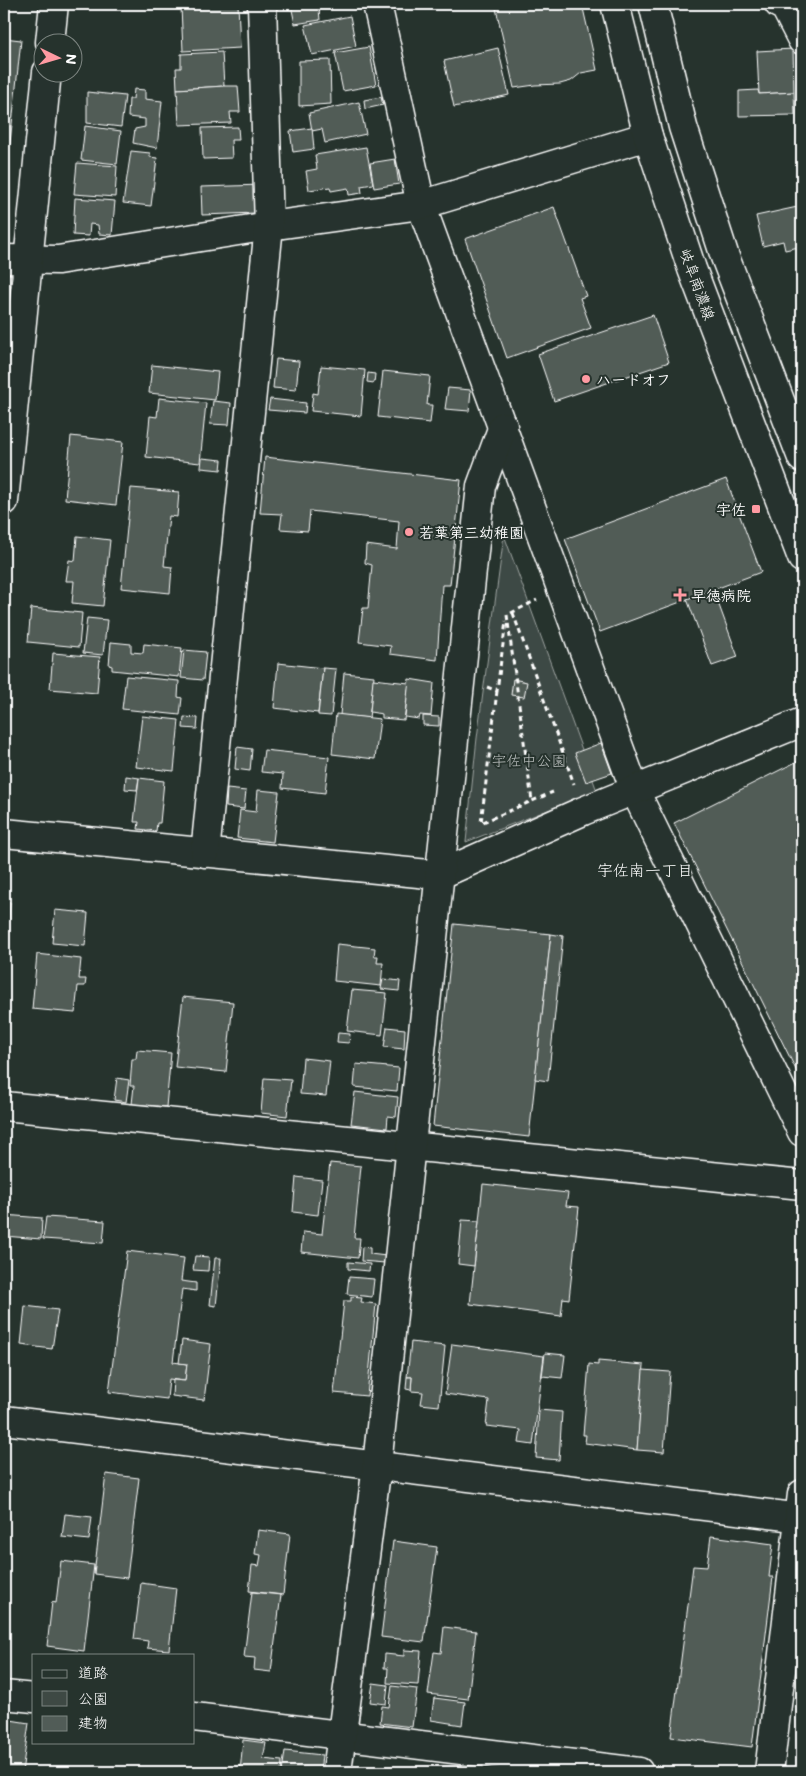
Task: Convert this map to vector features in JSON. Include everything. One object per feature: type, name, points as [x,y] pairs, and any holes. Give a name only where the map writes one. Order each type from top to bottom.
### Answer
[{"type":"street","points":[[51,32],[54,4]]},
{"type":"street","points":[[204,853],[269,226],[262,4]]},
{"type":"street","points":[[377,4],[421,204],[562,586],[635,791],[802,1132]]},
{"type":"street","name":"岐阜南濃線","points":[[615,4],[648,136],[692,269],[802,558]]},
{"type":"street","points":[[653,4],[683,127],[725,257],[802,458]]},
{"type":"street","points":[[784,5],[802,40]]},
{"type":"street","points":[[4,501],[16,260],[45,82]]},
{"type":"street","points":[[16,260],[58,260],[421,204],[648,136]]},
{"type":"street","points":[[337,1772],[377,1465],[459,676],[481,486],[503,426]]},
{"type":"street","points":[[4,833],[439,875],[583,811],[802,722]]},
{"type":"street","points":[[4,1106],[802,1185]]},
{"type":"street","points":[[4,1420],[377,1465],[802,1510],[768,1772]]},
{"type":"street","points":[[4,1694],[32,1698]]},
{"type":"street","points":[[195,1717],[639,1772]]},
{"type":"path","points":[[507,615],[562,586]]},
{"type":"path","points":[[513,613],[583,811]]},
{"type":"path","points":[[507,615],[481,823],[557,790]]},
{"type":"path","points":[[507,615],[532,801]]},
{"type":"path","points":[[459,676],[497,691]]},
{"type":"path","points":[[566,786],[574,782]]},
{"type":"green space","name":"宇佐中公園","points":[[504,535],[597,791],[466,842],[477,738]]},
{"type":"building","points":[[186,4],[238,4],[186,6]]},
{"type":"building","points":[[238,4],[240,48],[183,51],[181,7]]},
{"type":"building","points":[[281,4],[340,4],[341,6],[319,9],[320,20],[295,24],[291,5],[282,7]]},
{"type":"building","points":[[495,4],[582,4],[597,70],[581,73],[571,81],[560,84],[514,88]]},
{"type":"building","points":[[350,16],[356,46],[312,55],[305,25]]},
{"type":"building","points":[[4,38],[21,40],[4,199]]},
{"type":"building","points":[[369,47],[376,85],[343,91],[335,53]]},
{"type":"building","points":[[498,48],[509,95],[454,107],[444,61]]},
{"type":"building","points":[[793,49],[794,92],[759,94],[757,51]]},
{"type":"building","points":[[222,52],[224,86],[177,89],[176,68],[181,68],[181,54]]},
{"type":"building","points":[[330,60],[331,104],[299,106],[299,61]]},
{"type":"building","points":[[238,86],[240,112],[230,112],[231,123],[179,125],[177,89]]},
{"type":"building","points":[[134,89],[145,90],[145,99],[162,101],[157,148],[133,143],[135,129],[145,127],[145,119],[128,117],[129,99],[133,99]]},
{"type":"building","points":[[758,90],[759,94],[794,92],[795,115],[739,116],[739,91]]},
{"type":"building","points":[[87,92],[125,96],[121,127],[87,123]]},
{"type":"building","points":[[381,97],[383,105],[365,109],[364,100]]},
{"type":"building","points":[[359,102],[366,134],[325,143],[322,129],[312,131],[309,113]]},
{"type":"building","points":[[85,126],[121,131],[117,164],[81,160]]},
{"type":"building","points":[[238,127],[239,140],[231,140],[232,158],[203,159],[202,128]]},
{"type":"building","points":[[312,128],[314,149],[293,152],[290,131]]},
{"type":"building","points":[[366,147],[373,184],[361,186],[362,193],[349,195],[348,188],[331,191],[330,187],[309,190],[306,171],[317,169],[315,155]]},
{"type":"building","points":[[131,151],[150,153],[150,157],[157,158],[151,206],[123,203]]},
{"type":"building","points":[[395,159],[399,184],[374,188],[370,163]]},
{"type":"building","points":[[77,163],[117,166],[115,197],[74,194]]},
{"type":"building","points":[[262,185],[256,213],[202,215],[201,187]]},
{"type":"building","points":[[75,198],[115,201],[112,235],[99,234],[98,225],[90,224],[89,236],[73,235]]},
{"type":"building","points":[[802,206],[802,259],[799,247],[785,250],[783,241],[763,246],[756,216]]},
{"type":"building","points":[[554,207],[586,296],[580,298],[591,328],[507,358],[465,239]]},
{"type":"building","points":[[653,315],[669,362],[554,401],[538,354]]},
{"type":"building","points":[[276,359],[299,361],[296,390],[273,388]]},
{"type":"building","points":[[152,365],[218,372],[215,400],[149,393]]},
{"type":"building","points":[[321,366],[365,370],[361,416],[311,411],[313,393],[318,394]]},
{"type":"building","points":[[383,371],[430,376],[427,405],[432,405],[430,423],[378,417]]},
{"type":"building","points":[[368,373],[375,374],[374,383],[367,382]]},
{"type":"building","points":[[448,388],[471,390],[469,411],[445,409]]},
{"type":"building","points":[[159,398],[206,403],[200,463],[146,457],[150,416],[157,417]]},
{"type":"building","points":[[270,399],[306,403],[305,413],[268,410]]},
{"type":"building","points":[[213,401],[231,403],[229,425],[210,424]]},
{"type":"building","points":[[71,436],[123,442],[116,505],[65,499]]},
{"type":"building","points":[[265,457],[461,480],[450,585],[442,585],[437,660],[390,654],[391,646],[359,642],[363,608],[368,608],[372,565],[365,563],[366,545],[397,549],[399,521],[310,511],[308,531],[280,529],[282,514],[260,513]]},
{"type":"building","points":[[202,458],[222,460],[221,470],[201,468]]},
{"type":"building","points":[[726,479],[761,572],[600,632],[565,539]]},
{"type":"building","points":[[131,488],[179,492],[177,517],[169,516],[164,566],[172,567],[170,593],[121,588]]},
{"type":"building","points":[[77,536],[110,540],[103,606],[72,603],[74,581],[66,581],[69,560],[75,561]]},
{"type":"building","points":[[713,589],[738,657],[712,666],[687,599]]},
{"type":"building","points":[[31,608],[82,613],[79,647],[28,642]]},
{"type":"building","points":[[87,618],[107,620],[103,655],[83,653]]},
{"type":"building","points":[[111,642],[131,644],[131,652],[143,653],[144,644],[182,648],[179,677],[112,670],[112,666],[109,665]]},
{"type":"building","points":[[184,650],[206,652],[203,680],[181,678]]},
{"type":"building","points":[[53,653],[100,657],[97,693],[50,689]]},
{"type":"building","points":[[278,663],[323,668],[318,713],[274,708]]},
{"type":"building","points":[[323,668],[336,669],[331,716],[318,715]]},
{"type":"building","points":[[344,673],[374,676],[369,718],[340,715]]},
{"type":"building","points":[[126,676],[179,681],[178,697],[182,698],[180,715],[122,709]]},
{"type":"building","points":[[373,679],[409,683],[404,720],[382,718],[382,714],[370,712]]},
{"type":"building","points":[[409,679],[434,683],[431,716],[420,715],[419,719],[405,717]]},
{"type":"building","points":[[513,679],[527,682],[524,697],[511,695]]},
{"type":"building","points":[[336,714],[380,719],[375,759],[332,754]]},
{"type":"building","points":[[142,716],[179,720],[174,771],[136,767]]},
{"type":"building","points":[[423,716],[439,717],[439,726],[423,725]]},
{"type":"building","points":[[184,717],[198,718],[197,729],[183,728]]},
{"type":"building","points":[[601,743],[612,773],[586,782],[575,753]]},
{"type":"building","points":[[237,747],[252,749],[250,771],[235,769]]},
{"type":"building","points":[[264,750],[329,757],[325,793],[282,788],[283,774],[261,772]]},
{"type":"building","points":[[802,759],[802,1082],[674,823]]},
{"type":"building","points":[[126,776],[139,778],[137,790],[125,789]]},
{"type":"building","points":[[139,778],[164,781],[160,823],[157,823],[156,831],[138,829],[139,822],[134,822]]},
{"type":"building","points":[[227,789],[246,791],[244,809],[226,807]]},
{"type":"building","points":[[258,790],[279,792],[273,842],[237,838],[240,810],[256,812]]},
{"type":"building","points":[[4,901],[10,902],[9,921],[4,921]]},
{"type":"building","points":[[55,910],[88,913],[85,946],[52,943]]},
{"type":"building","points":[[454,924],[551,934],[529,1137],[433,1126]]},
{"type":"building","points":[[551,934],[563,936],[548,1081],[535,1079]]},
{"type":"building","points":[[337,944],[375,948],[374,956],[378,956],[377,963],[383,963],[381,986],[334,981]]},
{"type":"building","points":[[37,954],[81,959],[79,979],[86,979],[85,986],[78,986],[75,1013],[32,1009]]},
{"type":"building","points":[[383,979],[400,981],[399,991],[381,989]]},
{"type":"building","points":[[352,990],[387,993],[382,1035],[347,1031]]},
{"type":"building","points":[[183,997],[233,1002],[226,1072],[175,1067]]},
{"type":"building","points":[[387,1027],[405,1029],[404,1049],[384,1047]]},
{"type":"building","points":[[338,1033],[350,1034],[349,1043],[337,1042]]},
{"type":"building","points":[[137,1050],[171,1053],[166,1107],[132,1104],[134,1086],[130,1086],[132,1059],[136,1059]]},
{"type":"building","points":[[303,1058],[330,1061],[326,1096],[300,1094]]},
{"type":"building","points":[[356,1064],[399,1068],[397,1091],[354,1087]]},
{"type":"building","points":[[117,1078],[129,1080],[126,1102],[114,1100]]},
{"type":"building","points":[[264,1078],[291,1080],[287,1116],[261,1113]]},
{"type":"building","points":[[355,1092],[398,1097],[396,1117],[388,1116],[387,1128],[351,1124]]},
{"type":"building","points":[[330,1163],[361,1166],[354,1238],[360,1238],[358,1258],[301,1252],[303,1232],[322,1234]]},
{"type":"building","points":[[296,1177],[322,1180],[318,1215],[293,1212]]},
{"type":"building","points":[[483,1184],[568,1193],[566,1206],[579,1207],[569,1299],[563,1298],[561,1316],[470,1304]]},
{"type":"building","points":[[4,1215],[42,1218],[41,1239],[4,1236]]},
{"type":"building","points":[[46,1217],[105,1221],[103,1243],[43,1239]]},
{"type":"building","points":[[462,1220],[479,1221],[474,1266],[458,1264]]},
{"type":"building","points":[[362,1247],[370,1248],[370,1254],[386,1256],[385,1263],[361,1261]]},
{"type":"building","points":[[127,1251],[184,1258],[181,1281],[196,1283],[196,1291],[182,1289],[173,1362],[187,1364],[185,1381],[169,1379],[167,1399],[109,1392]]},
{"type":"building","points":[[195,1256],[209,1257],[208,1271],[193,1270]]},
{"type":"building","points":[[215,1258],[221,1258],[216,1306],[210,1305]]},
{"type":"building","points":[[348,1262],[370,1264],[369,1271],[348,1269]]},
{"type":"building","points":[[349,1277],[374,1279],[372,1297],[347,1294]]},
{"type":"building","points":[[351,1297],[362,1298],[361,1302],[376,1304],[367,1396],[334,1393],[344,1301],[351,1301]]},
{"type":"building","points":[[25,1306],[58,1310],[52,1349],[21,1345]]},
{"type":"building","points":[[182,1340],[211,1344],[204,1400],[172,1396],[173,1380],[185,1381],[187,1364],[179,1363]]},
{"type":"building","points":[[411,1342],[445,1346],[439,1406],[421,1404],[423,1392],[411,1391],[412,1377],[407,1377]]},
{"type":"building","points":[[452,1344],[544,1356],[533,1445],[519,1443],[521,1430],[486,1426],[489,1400],[445,1394]]},
{"type":"building","points":[[545,1353],[565,1355],[562,1378],[542,1376]]},
{"type":"building","points":[[598,1361],[644,1365],[637,1450],[585,1443],[586,1435],[583,1435],[589,1364],[598,1365]]},
{"type":"building","points":[[643,1370],[670,1372],[664,1452],[637,1450]]},
{"type":"building","points":[[407,1377],[412,1377],[411,1390],[406,1389]]},
{"type":"building","points":[[539,1410],[562,1412],[559,1460],[536,1458]]},
{"type":"building","points":[[106,1474],[139,1478],[127,1578],[94,1574]]},
{"type":"building","points":[[65,1514],[92,1517],[89,1540],[62,1537]]},
{"type":"building","points":[[258,1530],[290,1534],[283,1595],[249,1591],[252,1565],[259,1566],[261,1555],[255,1554]]},
{"type":"building","points":[[711,1536],[773,1544],[769,1577],[773,1577],[752,1747],[671,1737],[693,1566],[707,1567]]},
{"type":"building","points":[[393,1541],[437,1547],[424,1642],[381,1637]]},
{"type":"building","points":[[61,1561],[94,1565],[84,1651],[47,1646],[52,1602],[56,1603]]},
{"type":"building","points":[[141,1583],[176,1588],[169,1650],[147,1648],[148,1641],[134,1639]]},
{"type":"building","points":[[252,1592],[281,1595],[271,1672],[254,1670],[255,1658],[244,1657]]},
{"type":"building","points":[[444,1627],[476,1631],[468,1699],[428,1694],[434,1652],[441,1653]]},
{"type":"building","points":[[404,1650],[421,1651],[418,1685],[387,1683],[388,1668],[384,1668],[385,1654],[404,1656]]},
{"type":"building","points":[[373,1683],[388,1685],[386,1704],[370,1702]]},
{"type":"building","points":[[392,1686],[417,1689],[412,1727],[380,1723],[382,1706],[389,1707]]},
{"type":"building","points":[[434,1698],[465,1702],[462,1725],[431,1720]]},
{"type":"building","points":[[4,1719],[29,1723],[22,1772],[4,1772]]},
{"type":"building","points":[[243,1740],[266,1743],[263,1759],[282,1761],[281,1772],[240,1772]]},
{"type":"building","points":[[285,1751],[322,1755],[320,1772],[282,1772]]},
{"type":"place","name":"ハードオフ","points":[[586,379]]},
{"type":"place","name":"宇佐","points":[[756,509]]},
{"type":"place","name":"若葉第三幼稚園","points":[[409,532]]},
{"type":"place","name":"早徳病院","points":[[680,595]]},
{"type":"district","name":"宇佐南一丁目","points":[[645,869]]}]
